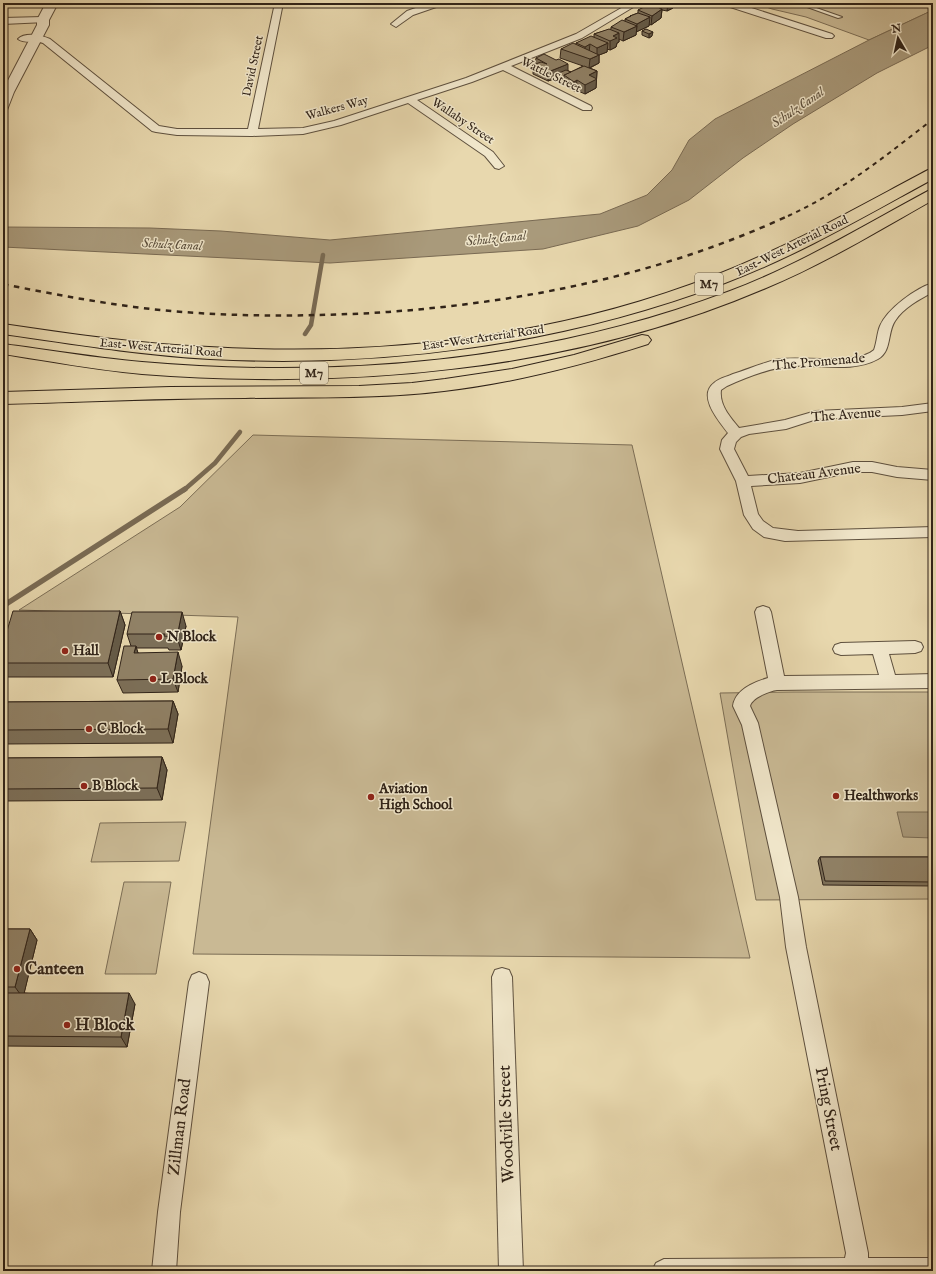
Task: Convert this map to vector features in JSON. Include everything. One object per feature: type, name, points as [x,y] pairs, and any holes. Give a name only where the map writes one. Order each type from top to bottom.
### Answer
[{"type":"highway","name":"East-West Arterial Road","points":[[3,329],[119,346],[213,353],[271,355],[332,354],[392,350],[509,336],[615,313],[648,304],[718,280],[778,255],[933,173]]},
{"type":"highway","name":"East-West Arterial Road","points":[[47,355],[140,368],[203,372],[282,374],[381,370],[480,360],[537,350],[622,331],[681,314],[735,295],[787,273],[933,194]]},
{"type":"highway","points":[[3,398],[212,392],[352,392],[444,385],[511,375],[580,359],[621,347],[663,334],[681,314]]},
{"type":"highway","name":"M7","points":[[3,349],[47,355]]},
{"type":"highway","points":[[3,358],[47,355]]},
{"type":"street","points":[[3,78],[29,39],[43,25],[43,20],[52,3]]},
{"type":"street","name":"David Street","points":[[252,133],[279,3]]},
{"type":"street","points":[[396,24],[410,13],[439,3]]},
{"type":"street","name":"Walkers Way","points":[[29,39],[41,44],[52,46],[156,129],[177,132],[288,132],[317,128],[461,83],[579,36],[636,3]]},
{"type":"street","points":[[727,3],[829,36]]},
{"type":"street","points":[[7,21],[43,20]]},
{"type":"street","points":[[3,107],[29,39],[22,24],[7,21]]},
{"type":"street","name":"Wattle Street","points":[[503,66],[587,108]]},
{"type":"street","name":"Wallaby Street","points":[[410,100],[489,154],[499,166]]},
{"type":"street","name":"The Promenade","points":[[736,434],[714,399],[716,386],[776,364],[858,361],[876,356],[881,350],[885,330],[892,316],[912,300],[933,287]]},
{"type":"street","name":"The Avenue","points":[[736,434],[747,430],[786,424],[816,415],[902,411],[933,407]]},
{"type":"street","points":[[736,434],[729,440],[727,449],[743,481],[754,520],[763,529],[776,535],[798,536],[933,532]]},
{"type":"street","name":"Chateau Avenue","points":[[743,481],[800,478],[853,467],[872,467],[897,472],[933,475]]},
{"type":"street","points":[[763,612],[777,683],[933,681]]},
{"type":"street","points":[[841,649],[915,647]]},
{"type":"street","points":[[879,648],[889,682]]},
{"type":"street","name":"Pring Street","points":[[777,683],[759,687],[751,695],[754,714],[750,724],[789,898],[796,947],[857,1253],[856,1271]]},
{"type":"street","name":"Woodville Street","points":[[502,977],[511,1271]]},
{"type":"street","name":"Zillman Road","points":[[164,1271],[168,1212],[199,982]]},
{"type":"street","points":[[664,1271],[856,1271],[933,1269]]},
{"type":"lane","points":[[798,3],[840,18]]},
{"type":"shaded area","points":[[755,3],[933,3],[933,10],[869,40],[806,17],[772,9]]},
{"type":"shaded area","name":"Aviation High School","points":[[253,435],[632,445],[750,958],[193,954],[238,617],[19,610],[180,507]]},
{"type":"shaded area","name":"Healthworks","points":[[933,692],[933,899],[756,900],[720,693]]},
{"type":"shaded area","points":[[186,822],[179,861],[91,862],[100,823]]},
{"type":"shaded area","points":[[124,882],[171,882],[156,974],[105,974]]},
{"type":"water","name":"Schulz Canal","points":[[933,10],[933,45],[877,73],[793,124],[743,158],[689,200],[638,226],[543,249],[330,263],[3,247],[3,227],[150,228],[221,231],[330,240],[600,214],[647,195],[672,170],[689,140],[715,119],[869,40]]},
{"type":"water","points":[[897,812],[933,812],[933,838],[903,837]]},
{"type":"building","points":[[650,4],[662,9],[652,16],[638,10]]},
{"type":"building","points":[[638,13],[650,17],[637,24],[625,19],[630,16]]},
{"type":"building","points":[[622,20],[637,26],[624,32],[611,27]]},
{"type":"building","points":[[609,29],[619,33],[613,36],[617,38],[610,41],[594,34]]},
{"type":"building","points":[[646,29],[653,32],[649,34],[642,31]]},
{"type":"building","points":[[591,36],[608,43],[597,48],[590,44],[585,47],[576,43]]},
{"type":"building","points":[[573,43],[599,55],[590,59],[561,49]]},
{"type":"building","points":[[544,54],[568,64],[548,72],[533,65],[541,62],[547,64],[536,58]]},
{"type":"building","points":[[584,66],[597,71],[589,75],[597,79],[585,85],[577,80],[574,82],[564,75]]},
{"type":"building","points":[[566,70],[571,72],[564,75],[564,78],[562,79],[554,75]]},
{"type":"building","name":"Hall","points":[[13,611],[120,611],[108,663],[3,663],[3,644]]},
{"type":"building","points":[[132,612],[182,612],[177,637],[164,636],[165,634],[127,634]]},
{"type":"building","points":[[124,646],[136,646],[134,653],[178,652],[173,679],[117,680]]},
{"type":"building","points":[[173,701],[168,729],[3,730],[3,702]]},
{"type":"building","points":[[162,757],[157,788],[3,789],[3,758]]},
{"type":"building","points":[[820,857],[933,857],[933,882],[825,881]]},
{"type":"building","points":[[3,929],[30,929],[15,987],[3,987]]},
{"type":"building","name":"H Block","points":[[3,993],[129,993],[121,1037],[3,1036]]},
{"type":"waterway","points":[[305,334],[311,325],[323,255]]},
{"type":"waterway","points":[[184,490],[215,463],[240,432]]},
{"type":"waterway","points":[[3,606],[185,489]]},
{"type":"railway","points":[[790,215],[827,196],[863,172],[933,119]]},
{"type":"railway","points":[[3,284],[118,305],[193,313],[313,315],[426,309],[533,294],[586,284],[690,255],[790,215]]},
{"type":"place","name":"N Block","points":[[159,637]]},
{"type":"place","name":"Hall","points":[[65,651]]},
{"type":"place","name":"L Block","points":[[153,679]]},
{"type":"place","name":"C Block","points":[[89,729]]},
{"type":"place","name":"B Block","points":[[84,786]]},
{"type":"place","name":"Healthworks","points":[[836,796]]},
{"type":"place","name":"Aviation High School","points":[[371,797]]},
{"type":"place","name":"Canteen","points":[[17,969]]},
{"type":"place","name":"H Block","points":[[67,1025]]}]
